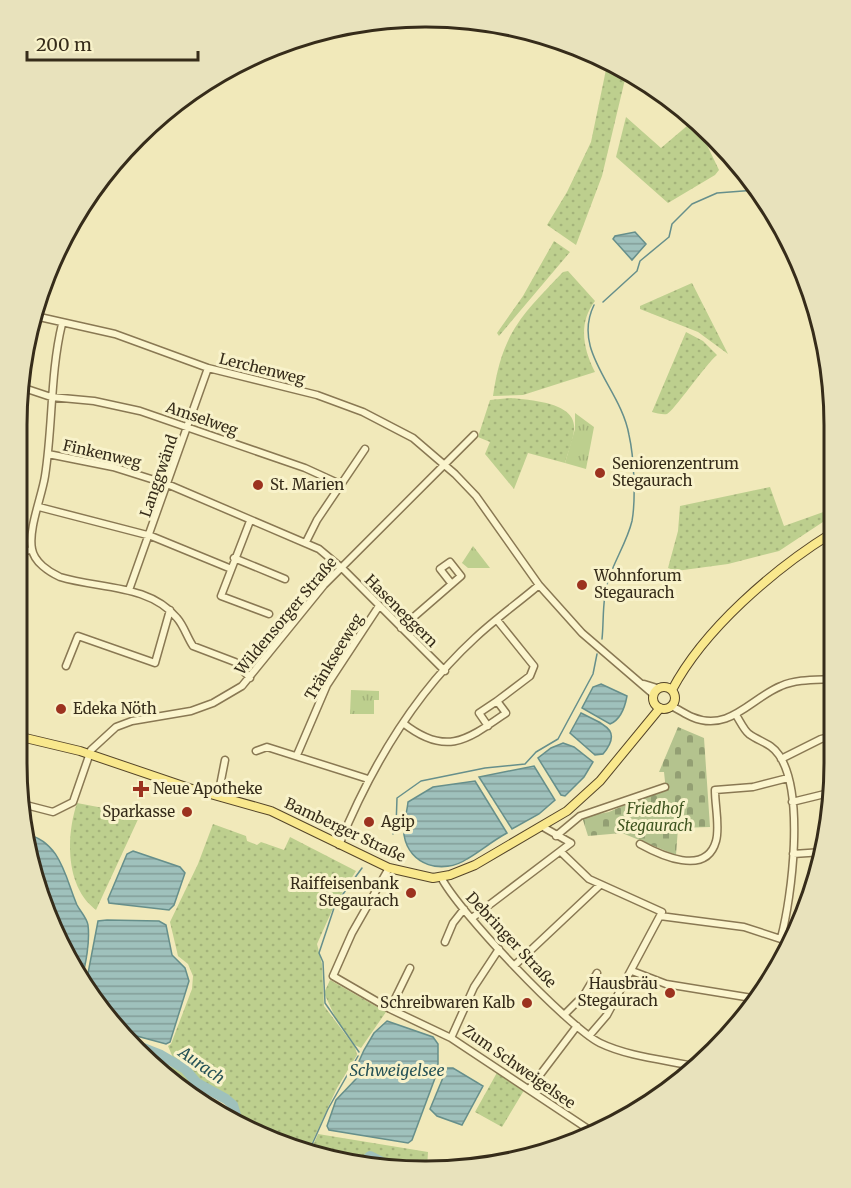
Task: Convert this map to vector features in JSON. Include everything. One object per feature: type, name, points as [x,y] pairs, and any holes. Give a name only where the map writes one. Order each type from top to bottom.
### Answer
[{"type":"main road","points":[[670,688],[673,703],[657,706],[655,691],[670,688],[719,627],[766,581],[824,539]]},
{"type":"main road","name":"Bamberger Straße","points":[[27,738],[89,754],[271,811],[389,868],[415,875],[441,877],[475,865],[567,811],[600,781],[623,755],[657,706]]},
{"type":"street","name":"Lerchenweg","points":[[42,318],[116,334],[208,368],[316,395],[363,412],[412,438],[445,465],[476,496],[539,585],[582,633],[616,664],[655,691]]},
{"type":"street","points":[[62,324],[51,397],[48,454],[32,550],[40,564],[60,577],[145,595],[170,610],[179,620],[193,646],[236,662],[250,678]]},
{"type":"street","name":"Langgwänd","points":[[129,590],[151,536],[208,368]]},
{"type":"street","name":"Amselweg","points":[[29,390],[51,397],[94,401],[140,411],[305,468],[340,484]]},
{"type":"street","points":[[445,465],[474,435]]},
{"type":"street","points":[[306,542],[340,484],[365,449]]},
{"type":"street","name":"Finkenweg","points":[[48,454],[121,469],[167,484],[250,521],[306,542]]},
{"type":"street","name":"Wildensorger Straße","points":[[89,754],[94,745],[116,727],[132,721],[191,711],[229,695],[250,678],[324,585],[445,465]]},
{"type":"street","points":[[39,507],[151,536],[229,568]]},
{"type":"street","points":[[250,521],[229,568],[221,596],[269,614]]},
{"type":"street","name":"Haseneggern","points":[[306,542],[341,567],[444,671]]},
{"type":"street","points":[[27,550],[32,550]]},
{"type":"street","points":[[234,558],[285,579]]},
{"type":"street","points":[[401,628],[451,583]]},
{"type":"street","points":[[339,844],[368,779],[403,723],[444,671],[474,638],[539,585]]},
{"type":"street","name":"Tränkseeweg","points":[[297,755],[327,685],[379,606]]},
{"type":"street","points":[[66,666],[78,636],[155,663],[170,610]]},
{"type":"street","points":[[488,726],[479,713],[530,676],[534,666],[497,620]]},
{"type":"street","points":[[673,703],[691,717],[715,721],[736,715],[781,686],[824,680]]},
{"type":"street","points":[[403,723],[424,738],[441,743],[467,739],[506,713],[497,701]]},
{"type":"street","points":[[561,852],[583,873],[600,885],[661,914],[744,927],[781,938],[788,911],[793,854],[792,802],[788,778],[781,759],[770,745],[747,732],[736,715]]},
{"type":"street","points":[[781,759],[824,739]]},
{"type":"street","points":[[256,751],[267,747],[368,779]]},
{"type":"street","points":[[29,806],[48,811],[68,806],[77,796],[89,754]]},
{"type":"street","points":[[218,796],[225,760]]},
{"type":"street","points":[[640,844],[674,861],[700,858],[711,852],[715,843],[715,790],[753,787],[788,778]]},
{"type":"street","points":[[556,836],[580,816],[665,788]]},
{"type":"street","points":[[792,802],[823,795]]},
{"type":"street","points":[[472,918],[571,843],[543,827]]},
{"type":"street","points":[[793,854],[813,853]]},
{"type":"street","points":[[389,868],[356,924],[333,976],[390,1009],[451,1038]]},
{"type":"street","name":"Debringer Straße","points":[[441,877],[464,909],[500,949],[564,1015],[589,1036],[614,1048],[685,1064]]},
{"type":"street","points":[[515,965],[600,885]]},
{"type":"street","points":[[445,942],[453,923],[464,909]]},
{"type":"street","points":[[589,1036],[607,1015],[633,971],[661,914]]},
{"type":"street","name":"Zum Schweigelsee","points":[[500,949],[474,987],[451,1038],[530,1088],[586,1127]]},
{"type":"street","points":[[390,1009],[410,968]]},
{"type":"street","points":[[633,971],[666,984],[748,997]]},
{"type":"street","points":[[564,1015],[584,995],[597,973]]},
{"type":"street","points":[[530,1088],[577,1026]]},
{"type":"green space","points":[[606,70],[625,80],[602,176],[576,245],[547,225],[567,192],[591,142]]},
{"type":"green space","points":[[626,117],[661,148],[687,126],[706,143],[719,170],[715,175],[668,203],[616,157]]},
{"type":"green space","points":[[554,241],[570,252],[499,336],[497,333],[523,296]]},
{"type":"green space","points":[[568,271],[595,301],[586,318],[584,336],[595,372],[523,395],[493,396],[502,356],[516,327],[548,287],[563,272]]},
{"type":"green space","points":[[692,283],[728,354],[698,332],[640,309],[640,306]]},
{"type":"green space","points":[[686,332],[703,341],[717,355],[667,414],[652,412]]},
{"type":"green space","points":[[511,398],[551,404],[561,408],[573,421],[574,430],[565,463],[528,453],[514,489],[485,454],[490,442],[478,437],[490,400]]},
{"type":"green space","points":[[575,413],[594,427],[586,469],[565,463],[575,429]]},
{"type":"green space","points":[[770,487],[784,526],[824,512],[824,521],[779,551],[728,564],[676,571],[668,568],[678,531],[680,506]]},
{"type":"green space","points":[[473,546],[490,568],[468,568],[462,563]]},
{"type":"green space","points":[[351,690],[379,691],[379,700],[374,700],[374,714],[350,714]]},
{"type":"green space","name":"Friedhof Stegaurach","points":[[678,727],[704,738],[710,827],[678,828],[676,855],[622,833],[588,836],[582,817],[609,812],[654,792],[666,791],[664,772],[659,772]]},
{"type":"green space","points":[[77,803],[140,815],[96,910],[78,888],[73,875],[70,845],[73,816]]},
{"type":"green space","points":[[213,824],[246,836],[247,841],[257,845],[261,842],[284,850],[290,837],[356,871],[334,906],[317,944],[322,964],[324,1006],[355,1047],[357,1055],[337,1088],[311,1144],[273,1131],[237,1114],[231,1100],[197,1082],[174,1060],[168,1046],[171,1044],[192,989],[193,976],[188,964],[178,956],[170,922],[198,864]]},
{"type":"green space","points":[[330,980],[386,1012],[361,1048],[355,1045],[337,1021],[324,993]]},
{"type":"green space","points":[[166,1065],[185,1072],[208,1096]]},
{"type":"green space","points":[[499,1069],[526,1087],[502,1127],[475,1112]]},
{"type":"green space","points":[[318,1134],[428,1152],[427,1161],[377,1158],[313,1145]]},
{"type":"water","points":[[635,232],[646,244],[632,260],[613,239],[615,236]]},
{"type":"water","points":[[601,684],[627,696],[622,713],[610,724],[582,708],[593,687]]},
{"type":"water","points":[[581,713],[603,724],[611,733],[609,746],[603,754],[595,755],[570,733]]},
{"type":"water","points":[[563,743],[574,747],[593,762],[584,777],[565,796],[561,795],[538,758],[551,748]]},
{"type":"water","points":[[534,766],[555,800],[539,814],[512,829],[479,777]]},
{"type":"water","points":[[475,781],[507,833],[458,864],[438,867],[420,860],[407,846],[404,835],[408,802],[433,787]]},
{"type":"water","points":[[34,837],[47,845],[60,862],[77,905],[85,917],[88,931],[84,968],[57,915],[48,891]]},
{"type":"water","points":[[133,851],[180,867],[185,873],[174,905],[169,910],[109,903],[108,899],[127,854]]},
{"type":"water","points":[[98,921],[159,921],[166,925],[172,955],[185,968],[189,981],[170,1042],[166,1044],[136,1036],[109,1005],[88,974]]},
{"type":"water","name":"Schweigelsee","points":[[387,1021],[433,1037],[438,1044],[438,1070],[412,1140],[408,1143],[329,1130],[327,1126],[336,1100],[356,1079],[356,1068],[364,1050],[374,1033]]},
{"type":"water","points":[[447,1068],[453,1068],[483,1086],[462,1125],[437,1116],[430,1109]]},
{"type":"waterway","points":[[603,302],[637,271],[640,261],[669,237],[672,224],[692,204],[717,193],[747,191]]},
{"type":"waterway","points":[[594,305],[589,322],[589,339],[600,370],[624,418],[631,444],[634,478],[632,521],[606,588],[602,639]]},
{"type":"waterway","points":[[393,834],[396,827],[397,798],[421,781],[485,768],[525,764],[536,752],[558,739],[593,674],[597,654]]},
{"type":"waterway","points":[[359,1052],[325,1003],[323,962],[319,953],[335,905],[362,868]]},
{"type":"waterway","name":"Aurach","points":[[152,1051],[185,1069],[197,1083],[226,1099],[233,1105],[235,1113]]},
{"type":"waterway","points":[[312,1144],[328,1109],[358,1056]]},
{"type":"waterway","name":"Aurach","points":[[369,1157],[374,1158]]},
{"type":"place","name":"Seniorenzentrum Stegaurach","points":[[600,473]]},
{"type":"place","name":"St. Marien","points":[[258,485]]},
{"type":"place","name":"Wohnforum Stegaurach","points":[[582,585]]},
{"type":"place","name":"Edeka Nöth","points":[[61,709]]},
{"type":"place","name":"Neue Apotheke","points":[[141,789]]},
{"type":"place","name":"Sparkasse","points":[[187,812]]},
{"type":"place","name":"Agip","points":[[369,822]]},
{"type":"place","name":"Raiffeisenbank Stegaurach","points":[[411,893]]},
{"type":"place","name":"Hausbräu Stegaurach","points":[[670,993]]},
{"type":"place","name":"Schreibwaren Kalb","points":[[527,1003]]}]
